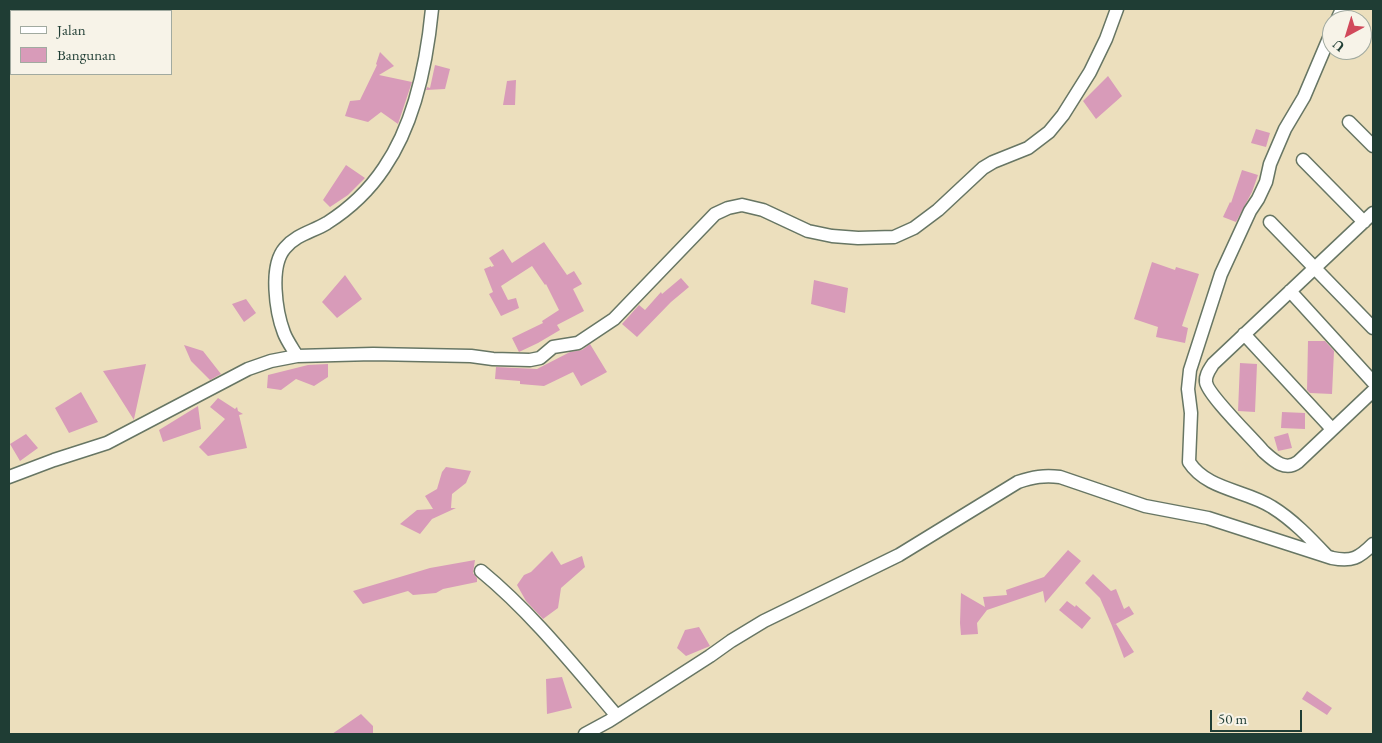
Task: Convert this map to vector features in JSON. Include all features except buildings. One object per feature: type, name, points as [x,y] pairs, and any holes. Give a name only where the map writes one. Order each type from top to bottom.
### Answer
[{"type":"street","points":[[298,356],[284,333],[276,302],[276,282],[280,256],[284,249],[296,238],[326,223],[358,199],[374,182],[393,154],[420,84],[432,9]]},
{"type":"street","points":[[9,477],[107,443],[248,369],[272,361],[298,356],[373,354],[471,356],[493,359],[530,360],[540,358],[554,347],[578,343],[614,320],[715,214],[728,208],[742,205],[763,210],[808,231],[832,236],[858,238],[894,237],[914,228],[938,210],[989,164],[1028,148],[1049,132],[1090,72],[1106,39],[1117,9]]},
{"type":"street","points":[[1322,55],[1304,97],[1285,130],[1270,164],[1266,182],[1250,211],[1221,274],[1190,370],[1188,389],[1191,413],[1189,462],[1193,468],[1212,482],[1271,506],[1303,530],[1327,556]]},
{"type":"street","points":[[1349,122],[1373,146]]},
{"type":"street","points":[[1303,160],[1369,217],[1213,364],[1206,376],[1206,384],[1214,397],[1263,451],[1285,466],[1291,466],[1298,462],[1373,391]]},
{"type":"street","points":[[1270,222],[1373,328]]},
{"type":"street","points":[[1290,291],[1373,382]]},
{"type":"street","points":[[1244,334],[1332,429]]},
{"type":"street","points":[[585,734],[617,716],[764,621],[899,555],[1018,482],[1038,476],[1060,477],[1145,506],[1208,518],[1310,552],[1344,561],[1355,559],[1373,544]]},
{"type":"street","points":[[482,571],[550,639],[617,716]]}]
